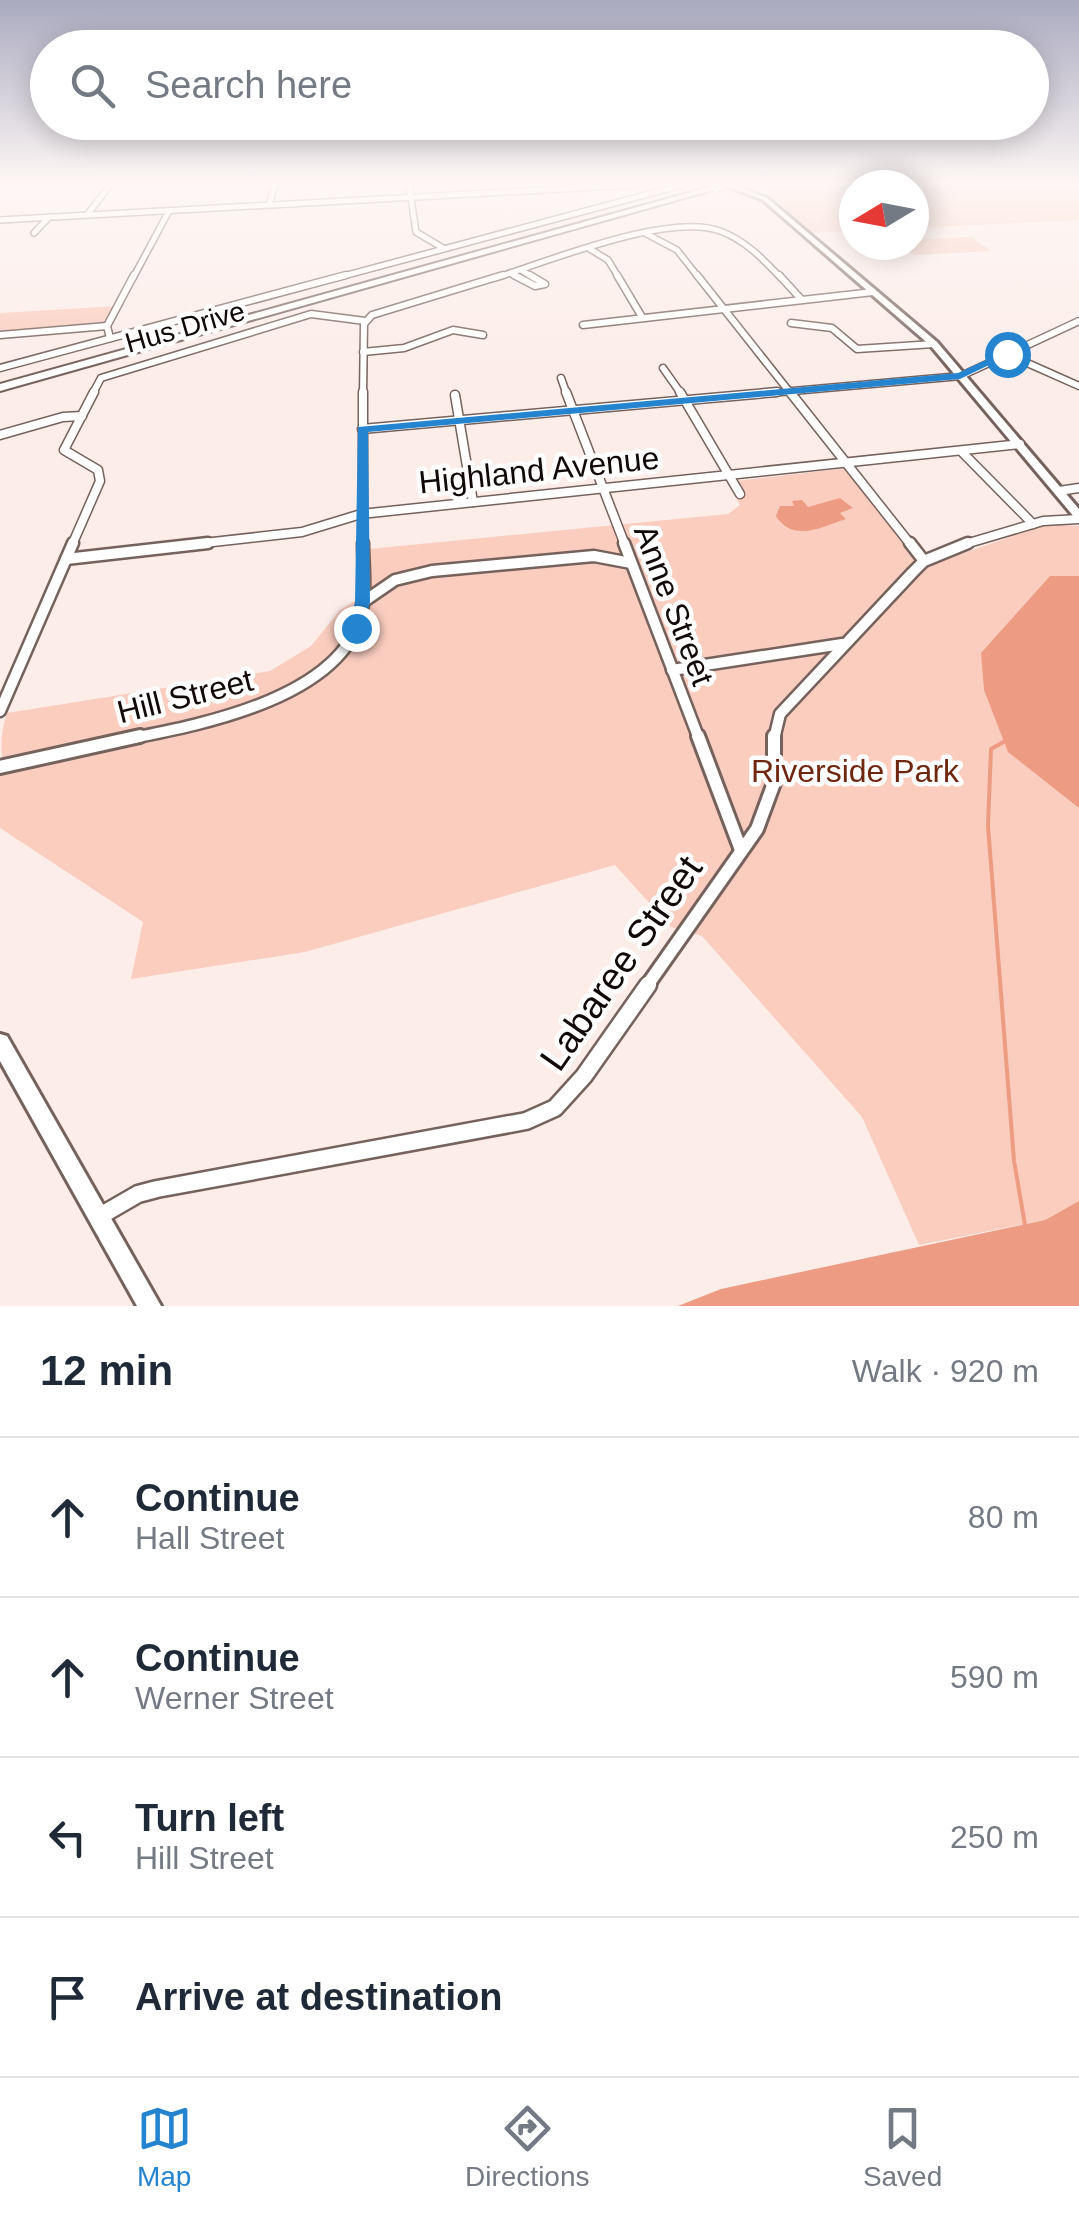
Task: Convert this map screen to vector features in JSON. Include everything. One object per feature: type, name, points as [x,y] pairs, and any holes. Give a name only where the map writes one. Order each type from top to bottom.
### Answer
[{"type":"highway","points":[[0,388],[508,246]]},
{"type":"street","points":[[110,338],[107,326],[150,246]]},
{"type":"street","points":[[440,246],[443,248]]},
{"type":"street","points":[[0,368],[451,246]]},
{"type":"street","points":[[365,320],[387,309],[600,246]]},
{"type":"street","points":[[674,246],[924,562]]},
{"type":"street","points":[[751,246],[802,299]]},
{"type":"street","points":[[820,246],[934,344],[1079,518]]},
{"type":"street","points":[[590,249],[608,260],[642,317]]},
{"type":"street","points":[[510,273],[534,286],[544,284],[521,270]]},
{"type":"street","points":[[583,325],[874,292]]},
{"type":"street","name":"Hus Drive","points":[[0,711],[102,476],[64,450],[100,380],[112,372],[311,314],[365,320]]},
{"type":"street","name":"Hill Street","points":[[0,767],[221,718],[272,701],[330,662],[356,628],[363,602],[365,320]]},
{"type":"street","points":[[362,429],[960,376],[1079,320]]},
{"type":"street","points":[[791,323],[832,328],[857,349],[934,344]]},
{"type":"street","points":[[0,334],[107,326]]},
{"type":"street","points":[[363,352],[408,347],[458,330],[475,330],[483,335]]},
{"type":"street","points":[[1007,354],[1079,386]]},
{"type":"street","points":[[663,368],[740,494]]},
{"type":"street","name":"Anne Street","points":[[562,378],[741,850]]},
{"type":"street","points":[[455,395],[473,502]]},
{"type":"street","points":[[0,434],[63,417],[82,416]]},
{"type":"street","name":"Highland Avenue","points":[[66,559],[302,532],[362,514],[1020,444]]},
{"type":"street","points":[[962,452],[1032,524]]},
{"type":"street","points":[[1060,491],[1079,488]]},
{"type":"street","name":"Labaree Street","points":[[100,1216],[138,1194],[543,1116],[567,1097],[584,1076],[757,829],[770,797],[773,742],[780,714],[834,648],[924,562],[1032,524],[1079,518]]},
{"type":"street","points":[[363,602],[396,580],[432,571],[594,556],[631,563]]},
{"type":"street","points":[[672,670],[834,648]]},
{"type":"street","points":[[0,1043],[150,1306]]},
{"type":"green space","points":[[929,246],[984,246],[991,251],[929,254]]},
{"type":"green space","points":[[118,306],[104,323],[0,331],[0,313]]},
{"type":"green space","name":"Riverside Park","points":[[848,468],[918,554],[935,563],[1048,524],[1079,526],[1079,1201],[1045,1220],[919,1245],[862,1117],[702,936],[671,927],[615,865],[305,952],[131,979],[143,922],[0,828],[0,774],[5,771],[2,742],[7,713],[270,671],[311,646],[340,610],[360,598],[370,582],[369,549],[728,514],[740,505],[728,482]]},
{"type":"shaded area","points":[[840,498],[853,508],[840,513],[846,519],[818,529],[791,529],[776,516],[780,506],[794,506],[792,501],[802,500],[808,507]]},
{"type":"shaded area","points":[[1050,576],[1079,576],[1079,808],[1008,752],[984,690],[981,653]]},
{"type":"shaded area","points":[[1079,1201],[1079,1306],[678,1306],[721,1289],[1045,1220]]},
{"type":"waterway","points":[[1007,740],[991,749],[988,826],[1014,1161],[1025,1225]]},
{"type":"route","points":[[356,628],[363,602],[362,429],[960,376],[1007,354]]}]
